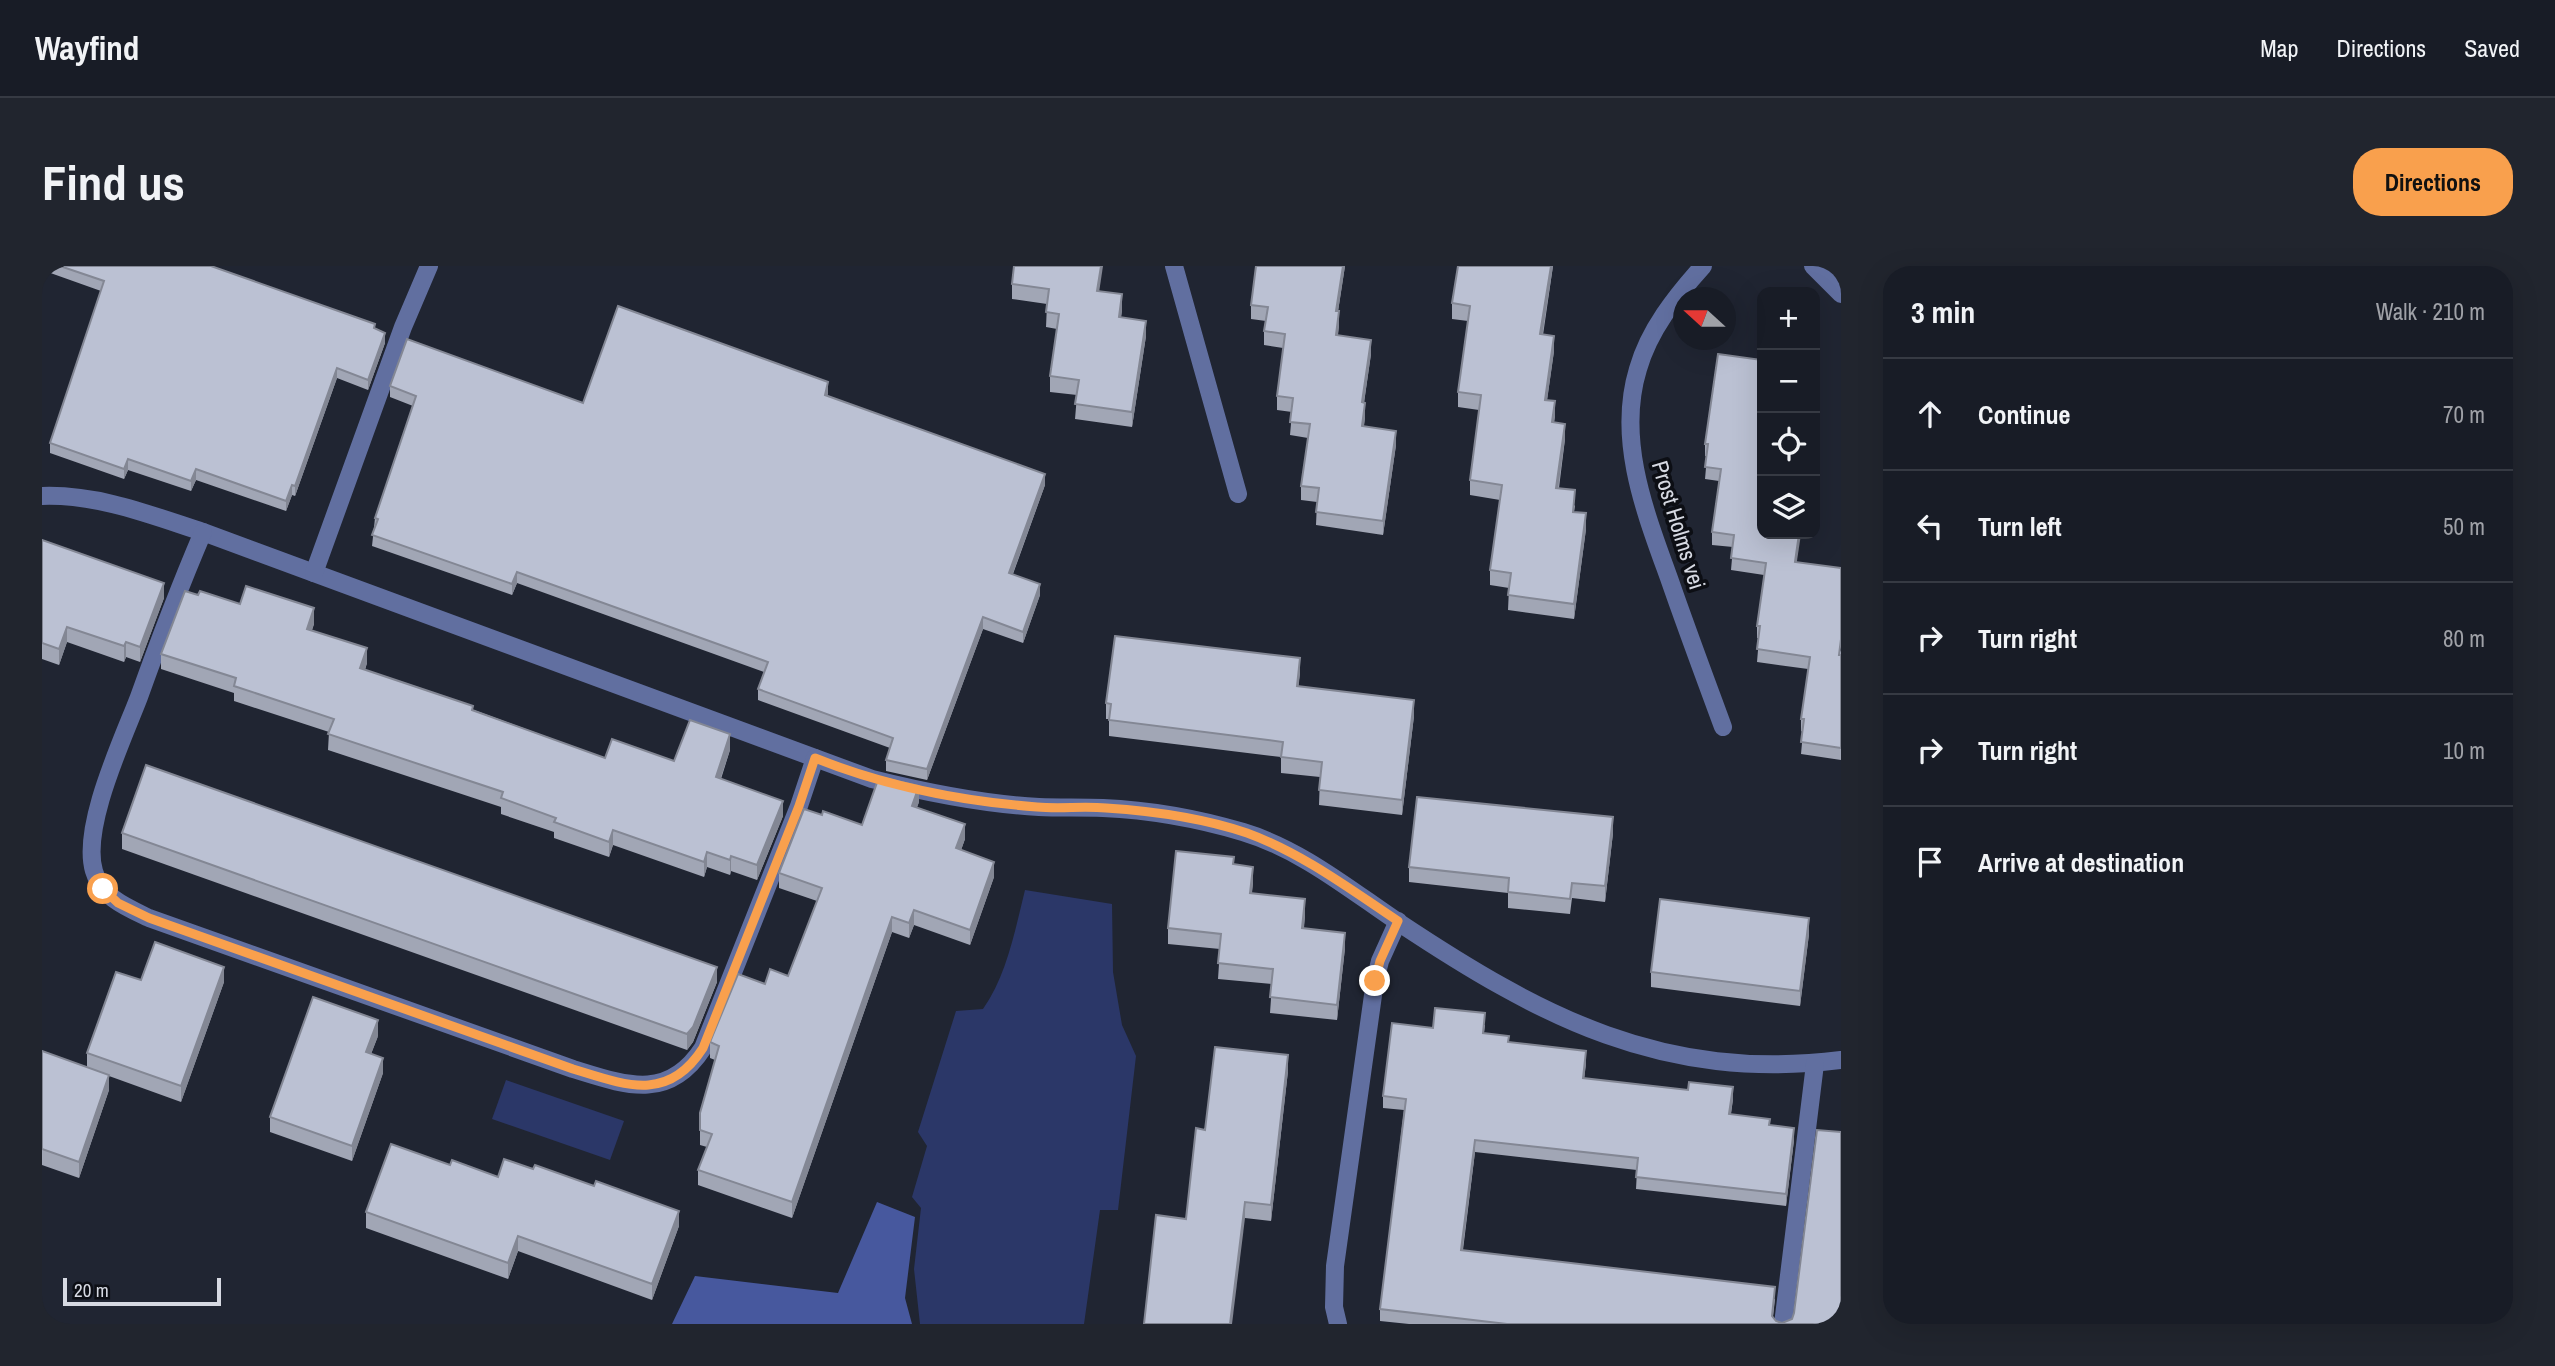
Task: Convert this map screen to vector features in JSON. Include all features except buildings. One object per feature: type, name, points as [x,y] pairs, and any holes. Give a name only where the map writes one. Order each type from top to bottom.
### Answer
[{"type":"street","points":[[314,573],[403,327],[429,266]]},
{"type":"street","points":[[1174,266],[1238,494]]},
{"type":"street","name":"Prost Holms vei","points":[[1703,266],[1673,303],[1643,354],[1632,400],[1631,451],[1651,528],[1723,727]]},
{"type":"street","points":[[1813,266],[1841,294]]},
{"type":"street","points":[[42,496],[113,503],[203,532],[873,779],[942,796],[1040,807],[1104,808],[1141,812],[1245,832],[1301,857],[1447,954],[1541,1008],[1618,1040],[1682,1057],[1765,1064],[1815,1064],[1841,1060]]},
{"type":"street","points":[[203,532],[106,786],[92,839],[94,872],[103,889],[118,903],[161,922],[573,1069],[609,1080],[638,1085],[654,1084],[673,1078],[691,1066],[703,1048],[799,806],[815,758]]},
{"type":"street","points":[[1338,1324],[1334,1307],[1335,1266],[1375,981],[1380,961],[1398,921]]},
{"type":"street","points":[[1783,1324],[1815,1064]]},
{"type":"shaded area","points":[[1025,890],[1112,904],[1113,972],[1122,1025],[1136,1056],[1118,1210],[1100,1210],[1084,1324],[920,1324],[914,1269],[921,1208],[912,1197],[927,1146],[918,1132],[956,1011],[983,1009],[991,996],[1009,952]]},
{"type":"shaded area","points":[[506,1080],[624,1121],[610,1160],[492,1119]]},
{"type":"shaded area","points":[[877,1202],[915,1217],[905,1298],[912,1324],[672,1324],[695,1276],[838,1293]]},
{"type":"route","points":[[103,889],[118,903],[149,918],[573,1069],[609,1080],[638,1085],[654,1084],[673,1078],[691,1066],[703,1048],[799,806],[815,758],[873,779],[971,801],[1141,812],[1245,832],[1301,857],[1398,921],[1388,940],[1375,981]]}]
